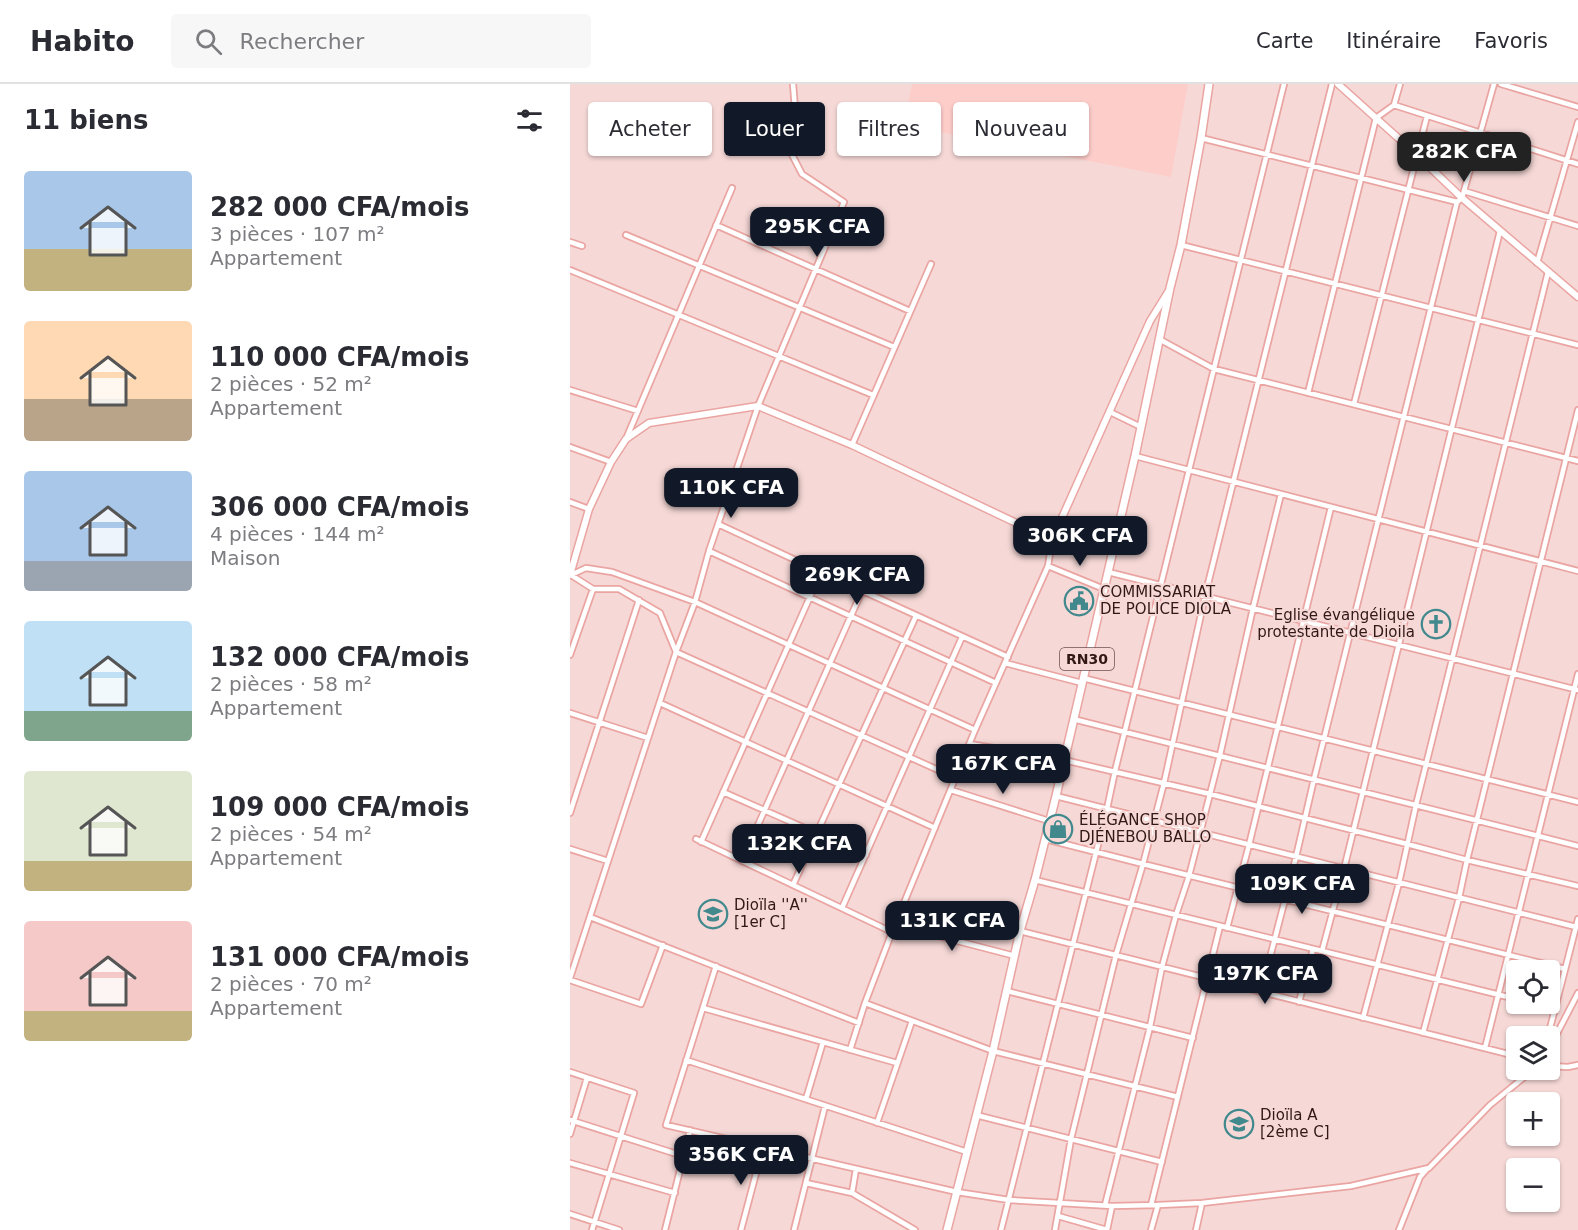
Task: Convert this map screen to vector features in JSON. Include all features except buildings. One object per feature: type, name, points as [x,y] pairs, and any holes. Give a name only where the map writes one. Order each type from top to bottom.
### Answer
[{"type":"main road","name":"RN30","points":[[947,1230],[993,1051],[1020,931],[1056,796],[1135,456],[1181,246],[1209,84]]},
{"type":"street","points":[[663,945],[641,1004],[570,979],[758,406],[844,202],[802,174],[788,145],[795,108],[793,84]]},
{"type":"street","points":[[1001,1230],[1107,809],[1284,84]]},
{"type":"street","points":[[1055,1230],[1071,1139],[1116,955],[1164,783],[1205,596],[1332,84]]},
{"type":"street","points":[[1338,84],[1461,197],[1578,297]]},
{"type":"street","points":[[1308,393],[1376,118],[1394,105],[1400,84]]},
{"type":"street","points":[[1261,992],[1431,308],[1494,84]]},
{"type":"street","points":[[1501,84],[1578,107]]},
{"type":"street","points":[[1394,105],[1578,164]]},
{"type":"street","points":[[1354,404],[1427,116]]},
{"type":"street","points":[[1537,263],[1578,122]]},
{"type":"street","points":[[1201,138],[1408,190],[1461,197],[1550,217],[1578,226]]},
{"type":"street","points":[[570,575],[589,509],[611,462],[627,439],[732,188]]},
{"type":"street","points":[[716,225],[910,311]]},
{"type":"street","points":[[1322,951],[1354,830],[1500,231]]},
{"type":"street","points":[[626,235],[894,347]]},
{"type":"street","points":[[570,242],[582,246]]},
{"type":"street","points":[[1181,246],[1578,345]]},
{"type":"street","points":[[852,446],[931,264]]},
{"type":"street","points":[[570,270],[873,395]]},
{"type":"street","points":[[1363,1018],[1399,883],[1416,805],[1548,272]]},
{"type":"street","points":[[850,1050],[892,932],[975,730],[1048,566],[1052,540],[1150,321],[1170,288]]},
{"type":"street","points":[[1159,339],[1214,369],[1578,461]]},
{"type":"street","points":[[570,390],[638,411]]},
{"type":"street","points":[[627,439],[649,423],[758,406],[852,446],[1052,540]]},
{"type":"street","points":[[1423,1033],[1459,898],[1578,410]]},
{"type":"street","points":[[1110,412],[1141,427]]},
{"type":"street","points":[[570,447],[611,462]]},
{"type":"street","points":[[1135,456],[1578,571]]},
{"type":"street","points":[[1105,1205],[1150,1027],[1162,967],[1189,876],[1220,755],[1281,494]]},
{"type":"street","points":[[570,502],[589,509]]},
{"type":"street","points":[[1227,928],[1331,507]]},
{"type":"street","points":[[718,524],[1007,660],[1578,802]]},
{"type":"street","points":[[709,551],[996,683]]},
{"type":"street","points":[[1048,566],[1104,589]]},
{"type":"street","points":[[570,575],[585,568],[612,572],[695,602],[975,730]]},
{"type":"street","points":[[821,572],[723,792],[698,840],[892,932]]},
{"type":"street","points":[[1108,572],[1576,689]]},
{"type":"street","points":[[570,575],[593,589],[619,589],[660,613],[676,652],[956,778]]},
{"type":"street","points":[[570,655],[593,589]]},
{"type":"street","points":[[742,861],[861,591]]},
{"type":"street","points":[[570,813],[639,600]]},
{"type":"street","points":[[793,885],[916,616]]},
{"type":"street","points":[[842,908],[962,637]]},
{"type":"street","points":[[1485,1048],[1578,674]]},
{"type":"street","points":[[660,703],[935,828]]},
{"type":"street","points":[[570,713],[648,738]]},
{"type":"street","points":[[1073,719],[1578,846]]},
{"type":"street","points":[[970,744],[1115,771],[1578,886]]},
{"type":"street","points":[[951,790],[1049,820]]},
{"type":"street","points":[[723,792],[866,855]]},
{"type":"street","points":[[1056,796],[1576,927]]},
{"type":"street","points":[[1045,838],[1565,969]]},
{"type":"street","points":[[570,849],[608,861]]},
{"type":"street","points":[[1035,880],[1506,996]]},
{"type":"street","points":[[590,917],[859,1023]]},
{"type":"street","points":[[1560,988],[1578,919]]},
{"type":"street","points":[[896,925],[1015,956]]},
{"type":"street","points":[[1151,1230],[1162,1162],[1220,926]]},
{"type":"street","points":[[1020,931],[1506,1053]]},
{"type":"street","points":[[1299,1002],[1313,949]]},
{"type":"street","points":[[716,966],[666,1125],[957,1192],[1009,1200],[1112,1206],[1202,1203],[1351,1186],[1429,1167]]},
{"type":"street","points":[[1006,991],[1193,1038]]},
{"type":"street","points":[[1560,1028],[1578,993]]},
{"type":"street","points":[[865,1004],[993,1051],[1178,1097]]},
{"type":"street","points":[[703,1008],[897,1064]]},
{"type":"street","points":[[877,1123],[912,1021]]},
{"type":"street","points":[[806,1100],[822,1042]]},
{"type":"street","points":[[686,1060],[967,1152]]},
{"type":"street","points":[[1560,1066],[1578,1065]]},
{"type":"street","points":[[570,1072],[634,1093],[592,1230]]},
{"type":"street","points":[[570,1134],[572,1120],[587,1078]]},
{"type":"street","points":[[1399,1230],[1420,1177],[1490,1106],[1521,1080]]},
{"type":"street","points":[[794,1230],[825,1106]]},
{"type":"street","points":[[976,1115],[1162,1162]]},
{"type":"street","points":[[572,1120],[683,1156]]},
{"type":"street","points":[[665,1230],[690,1130]]},
{"type":"street","points":[[741,1230],[763,1147]]},
{"type":"street","points":[[570,1163],[675,1193]]},
{"type":"street","points":[[852,1193],[856,1168]]},
{"type":"street","points":[[806,1183],[852,1193],[915,1230]]},
{"type":"street","points":[[1196,1230],[1202,1203]]},
{"type":"street","points":[[1058,1216],[1107,1230],[1112,1206]]},
{"type":"street","points":[[570,1214],[619,1230]]},
{"type":"shaded area","points":[[912,84],[1188,84],[1171,177],[1063,156],[1089,156],[1089,102],[953,102],[953,135],[941,132],[941,102],[908,102]]},
{"type":"place","name":"COMMISSARIAT DE POLICE DIOLA","points":[[1079,601]]},
{"type":"place","name":"Eglise évangélique protestante de Dioila","points":[[1436,624]]},
{"type":"place","name":"ÉLÉGANCE SHOP DJÉNEBOU BALLO","points":[[1058,829]]},
{"type":"place","name":"Dioïla ''A'' [1er C]","points":[[713,914]]},
{"type":"place","name":"Dioïla A [2ème C]","points":[[1239,1124]]}]
